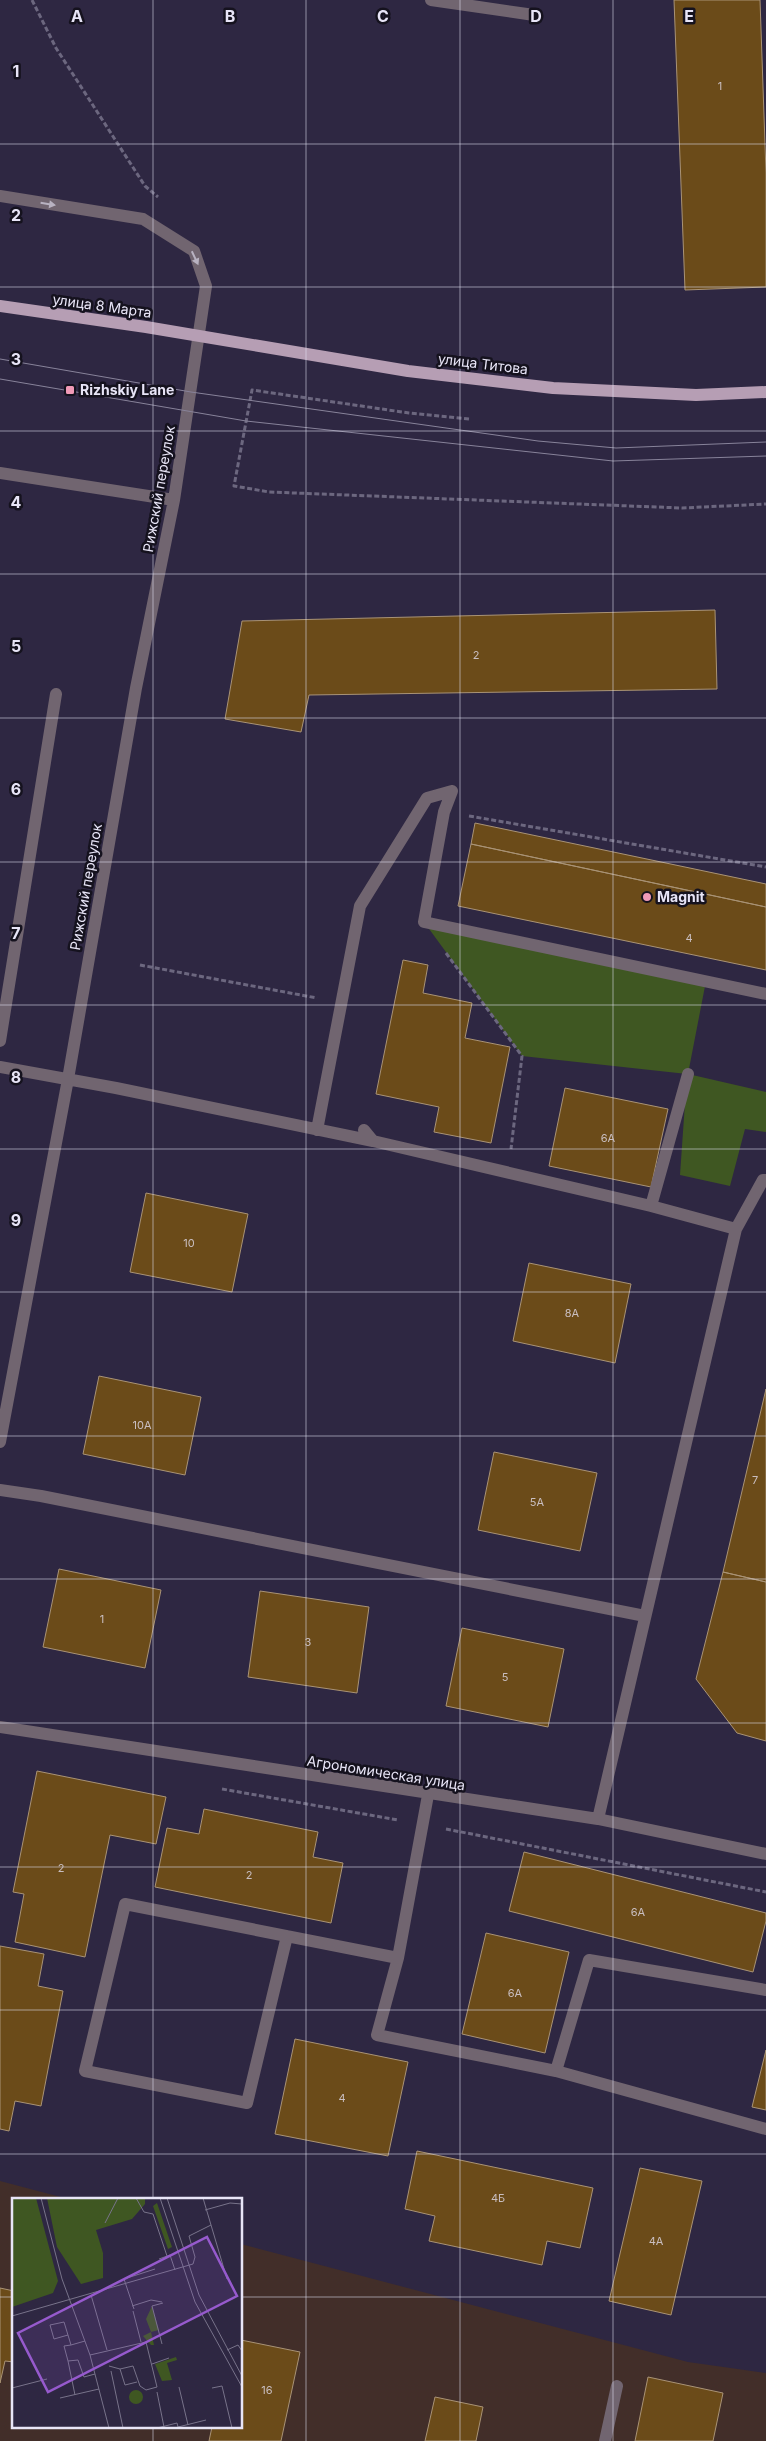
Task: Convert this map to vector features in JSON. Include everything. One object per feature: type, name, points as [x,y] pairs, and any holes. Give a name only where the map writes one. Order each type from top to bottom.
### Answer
[{"type":"main road","name":"улица 8 Марта","points":[[0,306],[198,337]]},
{"type":"main road","name":"улица Титова","points":[[198,337],[408,371],[553,388],[696,396],[766,392]]},
{"type":"street","points":[[431,0],[534,15]]},
{"type":"street","name":"Рижский переулок","points":[[0,196],[143,219],[194,252],[206,286],[174,500],[136,688],[68,1079],[0,1442]]},
{"type":"street","points":[[0,473],[174,500]]},
{"type":"street","points":[[0,1041],[56,694]]},
{"type":"street","points":[[317,1130],[360,906],[427,798],[452,791],[444,812],[424,922],[766,994]]},
{"type":"street","points":[[0,1067],[372,1141],[651,1206],[736,1229]]},
{"type":"street","points":[[651,1206],[688,1074]]},
{"type":"street","points":[[364,1130],[372,1141]]},
{"type":"street","points":[[598,1819],[736,1229],[762,1180],[766,1180]]},
{"type":"street","points":[[0,1490],[41,1496],[645,1616]]},
{"type":"street","name":"Агрономическая улица","points":[[0,1727],[428,1795],[598,1819],[766,1854]]},
{"type":"street","points":[[428,1795],[398,1958],[377,2035],[556,2071],[766,2129]]},
{"type":"street","points":[[287,1936],[247,2103],[85,2071],[125,1904],[287,1936],[398,1958]]},
{"type":"street","points":[[556,2071],[589,1960],[766,1990]]},
{"type":"street","points":[[605,2441],[617,2386]]},
{"type":"path","points":[[32,0],[56,48],[145,186],[160,198]]},
{"type":"path","points":[[469,419],[409,413],[252,390],[234,486],[269,492],[682,508],[766,504]]},
{"type":"path","points":[[444,812],[766,867]]},
{"type":"path","points":[[424,922],[522,1056],[508,1173]]},
{"type":"path","points":[[140,965],[341,1002]]},
{"type":"path","points":[[212,1787],[424,1824],[766,1892]]},
{"type":"shaded area","points":[[0,2181],[64,2198],[12,2198],[12,2428],[242,2428],[242,2244],[688,2362],[766,2373],[766,2441],[0,2441]]},
{"type":"green space","points":[[424,922],[706,981],[688,1074],[766,1092],[766,1132],[745,1129],[730,1186],[680,1175],[687,1074],[522,1056]]},
{"type":"building","points":[[674,0],[760,0],[766,173],[766,287],[685,290]]},
{"type":"building","points":[[715,610],[717,689],[309,695],[301,732],[225,719],[242,621]]},
{"type":"building","points":[[475,823],[766,884],[766,907],[471,844]]},
{"type":"building","points":[[471,844],[766,907],[766,970],[458,906]]},
{"type":"building","points":[[403,960],[428,965],[423,993],[472,1003],[465,1038],[510,1047],[491,1143],[434,1132],[439,1107],[376,1094]]},
{"type":"building","points":[[565,1088],[668,1109],[651,1187],[549,1166]]},
{"type":"building","points":[[146,1193],[248,1214],[232,1292],[130,1272]]},
{"type":"building","points":[[529,1263],[631,1284],[615,1363],[513,1341]]},
{"type":"building","points":[[99,1376],[201,1397],[185,1475],[83,1454]]},
{"type":"building","points":[[766,1389],[766,1582],[723,1572]]},
{"type":"building","points":[[494,1452],[597,1473],[580,1551],[478,1530]]},
{"type":"building","points":[[59,1569],[161,1590],[145,1668],[43,1647]]},
{"type":"building","points":[[723,1572],[766,1582],[766,1741],[737,1733],[696,1679]]},
{"type":"building","points":[[260,1591],[369,1607],[357,1693],[248,1677]]},
{"type":"building","points":[[462,1628],[564,1649],[548,1727],[446,1706]]},
{"type":"building","points":[[37,1771],[166,1797],[156,1844],[110,1835],[85,1957],[15,1942],[24,1894],[13,1892]]},
{"type":"building","points":[[204,1809],[318,1832],[313,1857],[343,1863],[331,1923],[155,1887],[167,1828],[199,1834]]},
{"type":"building","points":[[524,1852],[766,1913],[766,1921],[753,1972],[509,1911]]},
{"type":"building","points":[[486,1933],[569,1952],[545,2053],[462,2034]]},
{"type":"building","points":[[0,1946],[44,1954],[38,1986],[63,1991],[41,2106],[15,2101],[9,2131],[0,2129]]},
{"type":"building","points":[[295,2039],[408,2062],[388,2156],[275,2134]]},
{"type":"building","points":[[766,2050],[766,2110],[752,2107]]},
{"type":"building","points":[[417,2151],[593,2188],[580,2248],[547,2241],[542,2265],[429,2241],[435,2216],[405,2209]]},
{"type":"building","points":[[640,2168],[702,2181],[671,2315],[609,2301]]},
{"type":"building","points":[[0,2288],[12,2291],[12,2362],[5,2361],[0,2383]]},
{"type":"building","points":[[242,2340],[300,2352],[281,2441],[209,2441],[212,2428],[242,2428]]},
{"type":"building","points":[[648,2377],[723,2393],[713,2441],[635,2441]]},
{"type":"building","points":[[435,2397],[483,2407],[476,2441],[425,2441]]},
{"type":"tram line","points":[[0,359],[191,392],[538,441],[616,448],[766,442]]},
{"type":"tram line","points":[[0,379],[246,421],[613,461],[766,456]]},
{"type":"place","name":"Rizhskiy Lane","points":[[70,390]]},
{"type":"place","name":"Magnit","points":[[647,897]]}]
